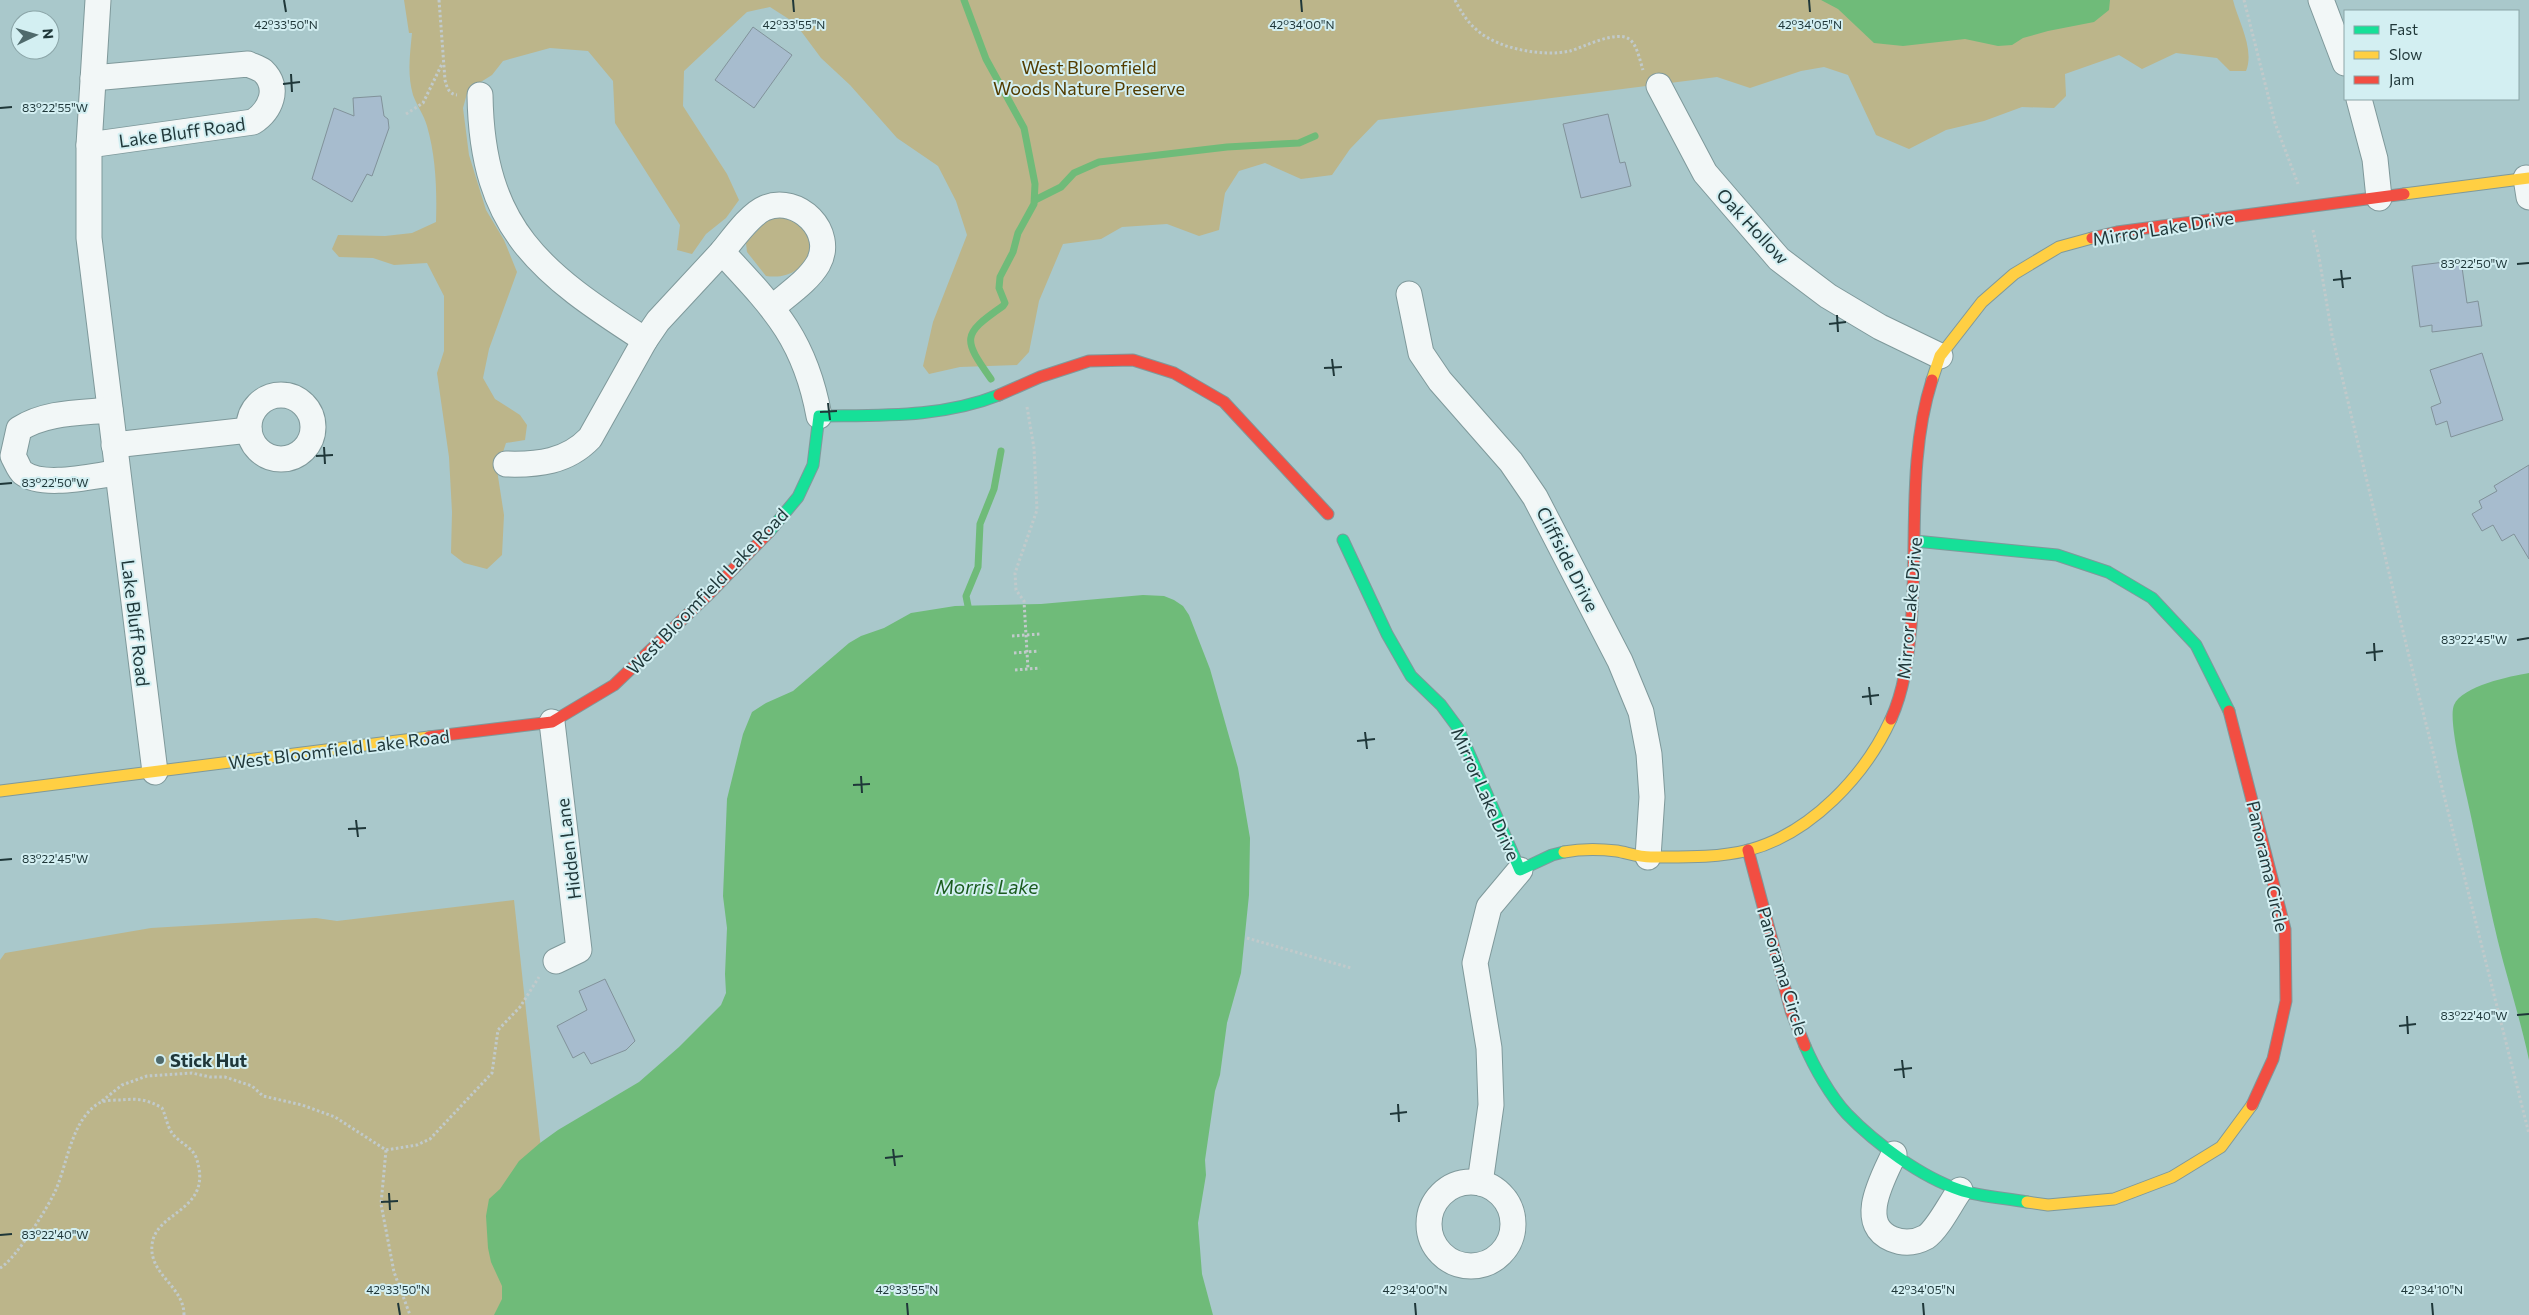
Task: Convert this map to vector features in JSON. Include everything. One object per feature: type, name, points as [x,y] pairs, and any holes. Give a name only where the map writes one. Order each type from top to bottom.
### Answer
[{"type":"street","name":"Lake Bluff Road","points":[[98,0],[89,145],[89,238],[116,474],[155,772]]},
{"type":"street","points":[[2321,0],[2344,60]]},
{"type":"street","name":"Lake Bluff Road","points":[[89,145],[254,122],[270,108],[272,96],[271,83],[263,71],[248,64],[93,78]]},
{"type":"street","name":"Oak Hollow","points":[[1660,88],[1705,173],[1780,259],[1828,296],[1880,327],[1940,356]]},
{"type":"street","points":[[480,98],[484,139],[492,182],[500,203],[517,236],[562,283],[587,302],[645,340]]},
{"type":"street","points":[[2358,100],[2374,159],[2379,198]]},
{"type":"street","name":"Mirror Lake Drive","points":[[1343,540],[1387,634],[1411,676],[1441,705],[1458,728],[1520,870],[1552,855],[1575,850],[1616,851],[1648,857],[1706,856],[1748,850],[1773,842],[1788,834],[1826,806],[1860,770],[1882,739],[1900,699],[1908,657],[1918,459],[1925,403],[1940,356],[1982,302],[2014,274],[2060,247],[2117,232],[2379,198],[2528,184]]},
{"type":"street","points":[[506,464],[552,462],[581,447],[590,438],[658,320],[722,252],[740,230],[763,208],[773,205],[789,205],[803,211],[814,222],[822,239],[822,253],[818,265],[806,279],[773,307]]},
{"type":"street","points":[[722,252],[773,307],[801,354],[813,384],[819,416],[871,417],[947,411],[996,396],[1023,384],[1089,361],[1133,360],[1174,373],[1224,402],[1328,514]]},
{"type":"street","name":"Cliffside Drive","points":[[1409,294],[1421,353],[1440,381],[1511,462],[1535,497],[1620,660],[1640,712],[1649,754],[1652,797],[1648,857]]},
{"type":"street","points":[[110,410],[48,416],[33,420],[19,429],[13,456],[22,472],[37,479],[52,480],[116,474]]},
{"type":"street","name":"West Bloomfield Lake Road","points":[[0,791],[552,722],[614,685],[711,592],[764,537],[798,497],[813,465],[819,416]]},
{"type":"street","points":[[114,445],[249,430]]},
{"type":"street","name":"Panorama Circle","points":[[1748,850],[1791,1011],[1813,1064],[1846,1113],[1894,1154],[1924,1172],[1960,1190],[2048,1205],[2114,1200],[2172,1177],[2221,1147],[2252,1105],[2273,1059],[2286,1000],[2285,930],[2231,714],[2196,645],[2152,598],[2108,572],[2057,555],[1915,541]]},
{"type":"street","name":"Hidden Lane","points":[[552,722],[579,950],[556,961]]},
{"type":"street","points":[[1480,1183],[1491,1106],[1490,1048],[1476,963],[1489,906],[1520,870]]},
{"type":"street","points":[[1894,1154],[1873,1206],[1874,1219],[1880,1230],[1890,1239],[1903,1243],[1916,1242],[1928,1236],[1960,1190]]},
{"type":"path","points":[[439,0],[442,24],[442,64],[448,89],[452,94],[480,98]]},
{"type":"path","points":[[1455,0],[1461,12],[1478,32],[1500,43],[1522,49],[1544,52],[1569,51],[1605,38],[1627,37],[1632,40],[1638,53],[1650,89],[1660,88]]},
{"type":"path","points":[[2244,0],[2275,123],[2301,192]]},
{"type":"path","points":[[406,114],[423,103],[442,64]]},
{"type":"path","points":[[2311,225],[2319,257],[2334,344],[2408,652],[2529,1134]]},
{"type":"path","points":[[1023,384],[1034,448],[1037,498],[1037,510],[1015,573],[1016,590],[1024,601],[1028,669]]},
{"type":"path","points":[[1012,636],[1040,634]]},
{"type":"path","points":[[1014,653],[1039,651]]},
{"type":"path","points":[[1015,670],[1040,668]]},
{"type":"path","points":[[1247,938],[1351,968]]},
{"type":"path","points":[[0,1268],[33,1229],[44,1212],[57,1188],[72,1142],[86,1115],[122,1085],[147,1076],[192,1073],[210,1077],[225,1077],[252,1086],[263,1096],[302,1105],[335,1116],[386,1150],[417,1144],[430,1139],[492,1073],[498,1030],[520,1007],[541,975],[556,961]]},
{"type":"path","points":[[101,1102],[129,1099],[153,1102],[162,1108],[172,1134],[195,1154],[199,1187],[185,1208],[155,1234],[152,1245],[152,1262],[183,1302],[184,1315]]},
{"type":"path","points":[[386,1150],[381,1204],[394,1272],[410,1315]]},
{"type":"green space","name":"West Bloomfield Woods Nature Preserve","points":[[404,0],[2233,0],[2245,35],[2248,62],[2246,71],[2230,71],[2217,58],[2176,53],[2142,69],[2119,55],[2065,74],[2066,96],[2054,108],[2022,107],[1984,121],[1946,130],[1909,149],[1876,135],[1848,75],[1824,67],[1801,71],[1750,88],[1717,77],[1378,120],[1350,149],[1332,175],[1301,179],[1265,163],[1239,171],[1225,193],[1219,230],[1199,236],[1167,224],[1122,227],[1101,239],[1063,244],[1039,301],[1029,352],[1017,365],[960,367],[929,374],[923,366],[933,322],[967,235],[956,201],[938,166],[897,138],[850,85],[821,58],[795,23],[770,7],[747,12],[684,71],[683,106],[727,174],[739,200],[726,218],[706,234],[692,254],[677,250],[680,225],[615,123],[613,81],[588,51],[550,48],[503,61],[492,75],[468,90],[463,108],[469,155],[486,210],[504,240],[517,272],[489,349],[483,378],[495,399],[520,415],[527,425],[525,440],[506,443],[497,470],[504,515],[502,555],[487,569],[464,563],[451,553],[452,512],[449,457],[437,373],[444,351],[444,296],[427,263],[394,265],[373,258],[339,257],[332,249],[338,235],[385,236],[412,233],[436,222],[434,162],[426,122],[411,87],[409,64],[412,33],[409,33]]},
{"type":"green space","points":[[782,217],[796,223],[805,232],[809,242],[809,253],[803,263],[794,271],[782,276],[766,276],[747,252],[746,243],[768,219]]},
{"type":"green space","points":[[514,900],[559,1315],[0,1315],[0,960],[5,953],[151,928],[316,918],[337,921]]},
{"type":"water","points":[[1821,0],[2110,0],[2109,10],[2094,22],[2023,38],[2012,45],[1998,46],[1965,39],[1903,46],[1874,43],[1838,9]]},
{"type":"water","name":"Morris Lake","points":[[1143,595],[1164,596],[1174,600],[1183,606],[1189,615],[1210,669],[1238,768],[1250,838],[1249,895],[1241,973],[1227,1023],[1220,1075],[1215,1091],[1205,1160],[1206,1175],[1198,1223],[1202,1274],[1213,1315],[494,1315],[502,1299],[502,1286],[491,1262],[488,1248],[486,1216],[489,1199],[500,1189],[519,1161],[540,1143],[558,1130],[639,1082],[679,1047],[721,1005],[726,993],[727,928],[723,896],[727,799],[743,734],[752,712],[766,703],[793,691],[849,643],[861,636],[884,628],[911,613],[955,606],[1041,604]]},
{"type":"water","points":[[2529,673],[2529,1060],[2489,900],[2457,750],[2453,712],[2454,705],[2459,698],[2476,687]]},
{"type":"building","points":[[753,27],[792,55],[754,108],[715,80]]},
{"type":"building","points":[[381,96],[384,116],[388,119],[389,128],[372,176],[367,174],[352,202],[312,179],[334,108],[354,116],[353,98]]},
{"type":"building","points":[[1608,114],[1620,163],[1625,162],[1631,186],[1581,198],[1563,124]]},
{"type":"building","points":[[2461,260],[2467,303],[2478,301],[2482,326],[2432,332],[2432,325],[2420,327],[2412,266]]},
{"type":"building","points":[[2482,353],[2503,420],[2451,437],[2447,421],[2436,425],[2431,407],[2441,403],[2430,370]]},
{"type":"building","points":[[2529,465],[2529,559],[2514,534],[2502,541],[2493,525],[2482,531],[2472,514],[2482,508],[2479,501],[2497,491],[2494,486]]},
{"type":"building","points":[[605,979],[635,1041],[626,1050],[591,1064],[584,1052],[573,1058],[557,1026],[587,1010],[579,991]]},
{"type":"waterway","points":[[964,0],[986,59],[1024,128],[1035,184],[1034,204],[1018,233],[1013,252],[1000,277],[999,288],[1005,303],[979,324],[973,331],[971,338],[971,346],[975,355],[991,379]]},
{"type":"waterway","points":[[1035,200],[1061,187],[1074,173],[1099,162],[1227,147],[1299,143],[1315,136]]},
{"type":"waterway","points":[[968,606],[966,596],[978,567],[980,524],[994,489],[1001,451]]},
{"type":"traffic: fast","points":[[769,532],[798,497],[813,465],[819,416],[910,414],[955,408],[999,395]]},
{"type":"traffic: fast","points":[[1343,540],[1387,634],[1411,676],[1441,705],[1458,728],[1520,870],[1552,855],[1564,852]]},
{"type":"traffic: fast","points":[[1915,541],[2057,555],[2108,572],[2152,598],[2196,645],[2229,711]]},
{"type":"traffic: fast","points":[[1805,1046],[1823,1082],[1841,1107],[1858,1125],[1899,1158],[1930,1177],[1960,1190],[2027,1202]]},
{"type":"traffic: slow","points":[[2404,194],[2529,178]]},
{"type":"traffic: slow","points":[[1932,380],[1940,356],[1982,302],[2014,274],[2059,247],[2092,238]]},
{"type":"traffic: slow","points":[[1564,852],[1597,850],[1617,851],[1647,857],[1700,856],[1737,853],[1772,842],[1814,816],[1851,781],[1867,761],[1891,719]]},
{"type":"traffic: slow","points":[[0,791],[429,737]]},
{"type":"traffic: slow","points":[[2027,1202],[2048,1205],[2114,1199],[2172,1177],[2221,1147],[2252,1105]]},
{"type":"traffic: jam","points":[[2092,238],[2117,232],[2404,194]]},
{"type":"traffic: jam","points":[[999,395],[1040,377],[1089,361],[1133,360],[1174,373],[1224,402],[1328,514]]},
{"type":"traffic: jam","points":[[1891,719],[1905,674],[1911,626],[1916,471],[1924,410],[1932,380]]},
{"type":"traffic: jam","points":[[429,737],[552,722],[614,685],[711,592],[769,532]]},
{"type":"traffic: jam","points":[[2229,711],[2285,929],[2286,1001],[2273,1059],[2252,1105]]},
{"type":"traffic: jam","points":[[1748,850],[1791,1011],[1805,1046]]},
{"type":"place","name":"Stick Hut","points":[[160,1060]]}]
